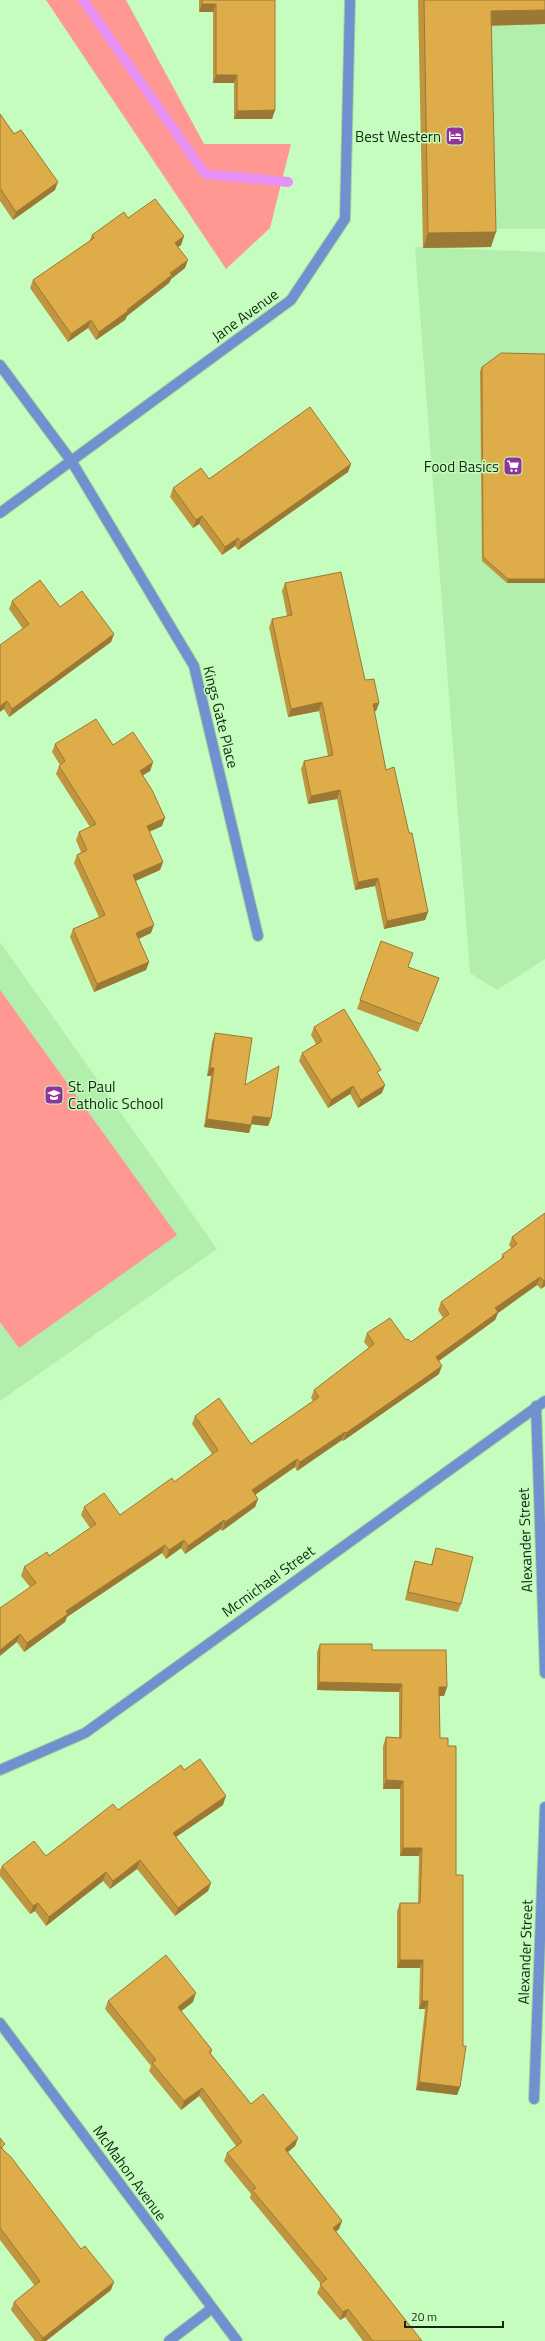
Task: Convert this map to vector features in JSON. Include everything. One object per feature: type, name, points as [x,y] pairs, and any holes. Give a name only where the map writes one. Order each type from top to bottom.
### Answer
[{"type":"street","name":"Jane Avenue","points":[[0,513],[72,462],[291,300],[345,219],[350,0]]},
{"type":"street","name":"Kings Gate Place","points":[[0,365],[72,462],[194,666],[258,936]]},
{"type":"street","name":"Mcmichael Street","points":[[0,1770],[85,1733],[536,1406],[545,1401]]},
{"type":"street","name":"Alexander Street","points":[[536,1406],[545,1673]]},
{"type":"street","name":"Alexander Street","points":[[534,2099],[545,1807]]},
{"type":"street","name":"McMahon Avenue","points":[[0,2023],[237,2341]]},
{"type":"street","points":[[169,2341],[211,2308]]},
{"type":"shaded area","points":[[46,0],[126,0],[204,144],[291,144],[270,228],[226,269]]},
{"type":"shaded area","points":[[437,0],[545,0],[545,229],[446,229]]},
{"type":"shaded area","points":[[415,247],[545,252],[545,959],[497,990],[470,973]]},
{"type":"shaded area","name":"St. Paul Catholic School","points":[[0,942],[217,1249],[0,1401]]},
{"type":"shaded area","name":"St. Paul Catholic School","points":[[0,990],[177,1235],[19,1348],[0,1322]]},
{"type":"building","points":[[202,0],[275,0],[275,110],[237,111],[237,75],[216,75],[216,4],[202,4]]},
{"type":"building","name":"Best Western","points":[[424,0],[545,0],[545,10],[491,11],[496,232],[428,233]]},
{"type":"building","points":[[0,114],[14,134],[21,130],[58,182],[16,212],[0,188]]},
{"type":"building","points":[[155,199],[184,236],[175,243],[188,260],[170,273],[172,275],[127,310],[128,311],[99,332],[91,320],[71,334],[33,280],[94,238],[92,235],[124,212],[128,218]]},
{"type":"building","name":"Food Basics","points":[[501,353],[545,354],[545,579],[508,579],[483,557],[482,367]]},
{"type":"building","points":[[310,407],[351,464],[241,542],[238,538],[225,547],[202,516],[196,520],[173,488],[201,468],[209,479]]},
{"type":"building","points":[[341,572],[365,680],[374,679],[379,703],[373,704],[386,770],[394,767],[409,833],[412,833],[428,912],[387,921],[378,878],[358,882],[340,790],[311,796],[304,761],[333,755],[322,702],[291,709],[272,619],[292,615],[285,583]]},
{"type":"building","points":[[40,580],[60,607],[82,591],[114,634],[12,709],[7,701],[0,706],[0,645],[29,624],[12,601]]},
{"type":"building","points":[[96,719],[113,745],[133,732],[153,762],[140,771],[152,790],[165,818],[147,826],[163,862],[133,875],[154,925],[136,933],[149,962],[97,984],[73,929],[105,915],[77,855],[87,850],[79,832],[96,824],[59,766],[65,761],[55,744]]},
{"type":"building","points":[[381,941],[413,953],[408,967],[439,978],[421,1024],[360,1000]]},
{"type":"building","points":[[344,1009],[381,1070],[377,1072],[385,1085],[361,1100],[353,1086],[331,1100],[302,1053],[322,1041],[314,1027]]},
{"type":"building","points":[[215,1033],[252,1038],[245,1085],[279,1066],[271,1118],[253,1116],[251,1125],[207,1119],[214,1068],[210,1068]]},
{"type":"building","points":[[545,1213],[545,1280],[544,1281],[540,1277],[495,1308],[498,1312],[436,1357],[442,1366],[346,1433],[345,1432],[300,1462],[297,1459],[252,1490],[258,1499],[225,1522],[224,1520],[188,1546],[184,1540],[169,1550],[165,1545],[66,1611],[68,1614],[27,1643],[20,1634],[0,1650],[0,1608],[36,1583],[24,1567],[47,1552],[49,1556],[96,1524],[84,1507],[104,1493],[120,1515],[172,1478],[174,1482],[218,1450],[195,1416],[219,1398],[251,1444],[319,1397],[314,1390],[374,1344],[367,1333],[390,1318],[406,1340],[408,1339],[411,1342],[449,1314],[441,1302],[504,1257],[502,1255],[517,1244],[512,1237]]},
{"type":"building","points":[[436,1548],[473,1557],[461,1604],[408,1592],[415,1561],[432,1565]]},
{"type":"building","points":[[320,1644],[372,1644],[372,1650],[446,1650],[447,1687],[439,1687],[440,1738],[448,1738],[448,1746],[456,1746],[456,1875],[463,1875],[463,2046],[466,2046],[460,2087],[419,2082],[428,2001],[422,2001],[423,1960],[400,1960],[400,1903],[420,1903],[422,1848],[403,1848],[403,1781],[386,1780],[386,1737],[401,1738],[402,1684],[319,1682]]},
{"type":"building","points":[[200,1759],[226,1796],[173,1833],[211,1883],[178,1908],[140,1860],[113,1881],[106,1872],[49,1917],[38,1903],[33,1906],[2,1866],[34,1841],[46,1856],[113,1804],[118,1810],[181,1765],[184,1770]]},
{"type":"building","points":[[166,1955],[196,1993],[178,2007],[212,2050],[209,2052],[251,2104],[263,2094],[298,2138],[285,2149],[342,2221],[333,2228],[422,2341],[373,2341],[348,2309],[343,2312],[320,2284],[327,2279],[252,2190],[256,2188],[227,2153],[242,2142],[202,2088],[184,2101],[152,2063],[156,2060],[108,2001]]},
{"type":"building","points":[[0,2138],[5,2144],[1,2148],[11,2157],[81,2249],[85,2246],[114,2282],[43,2338],[14,2302],[40,2281],[0,2228]]},
{"type":"waterway","points":[[83,0],[205,174],[288,182]]},
{"type":"place","name":"Best Western","points":[[455,136]]},
{"type":"place","name":"Food Basics","points":[[513,466]]},
{"type":"place","name":"St. Paul Catholic School","points":[[54,1095]]}]
